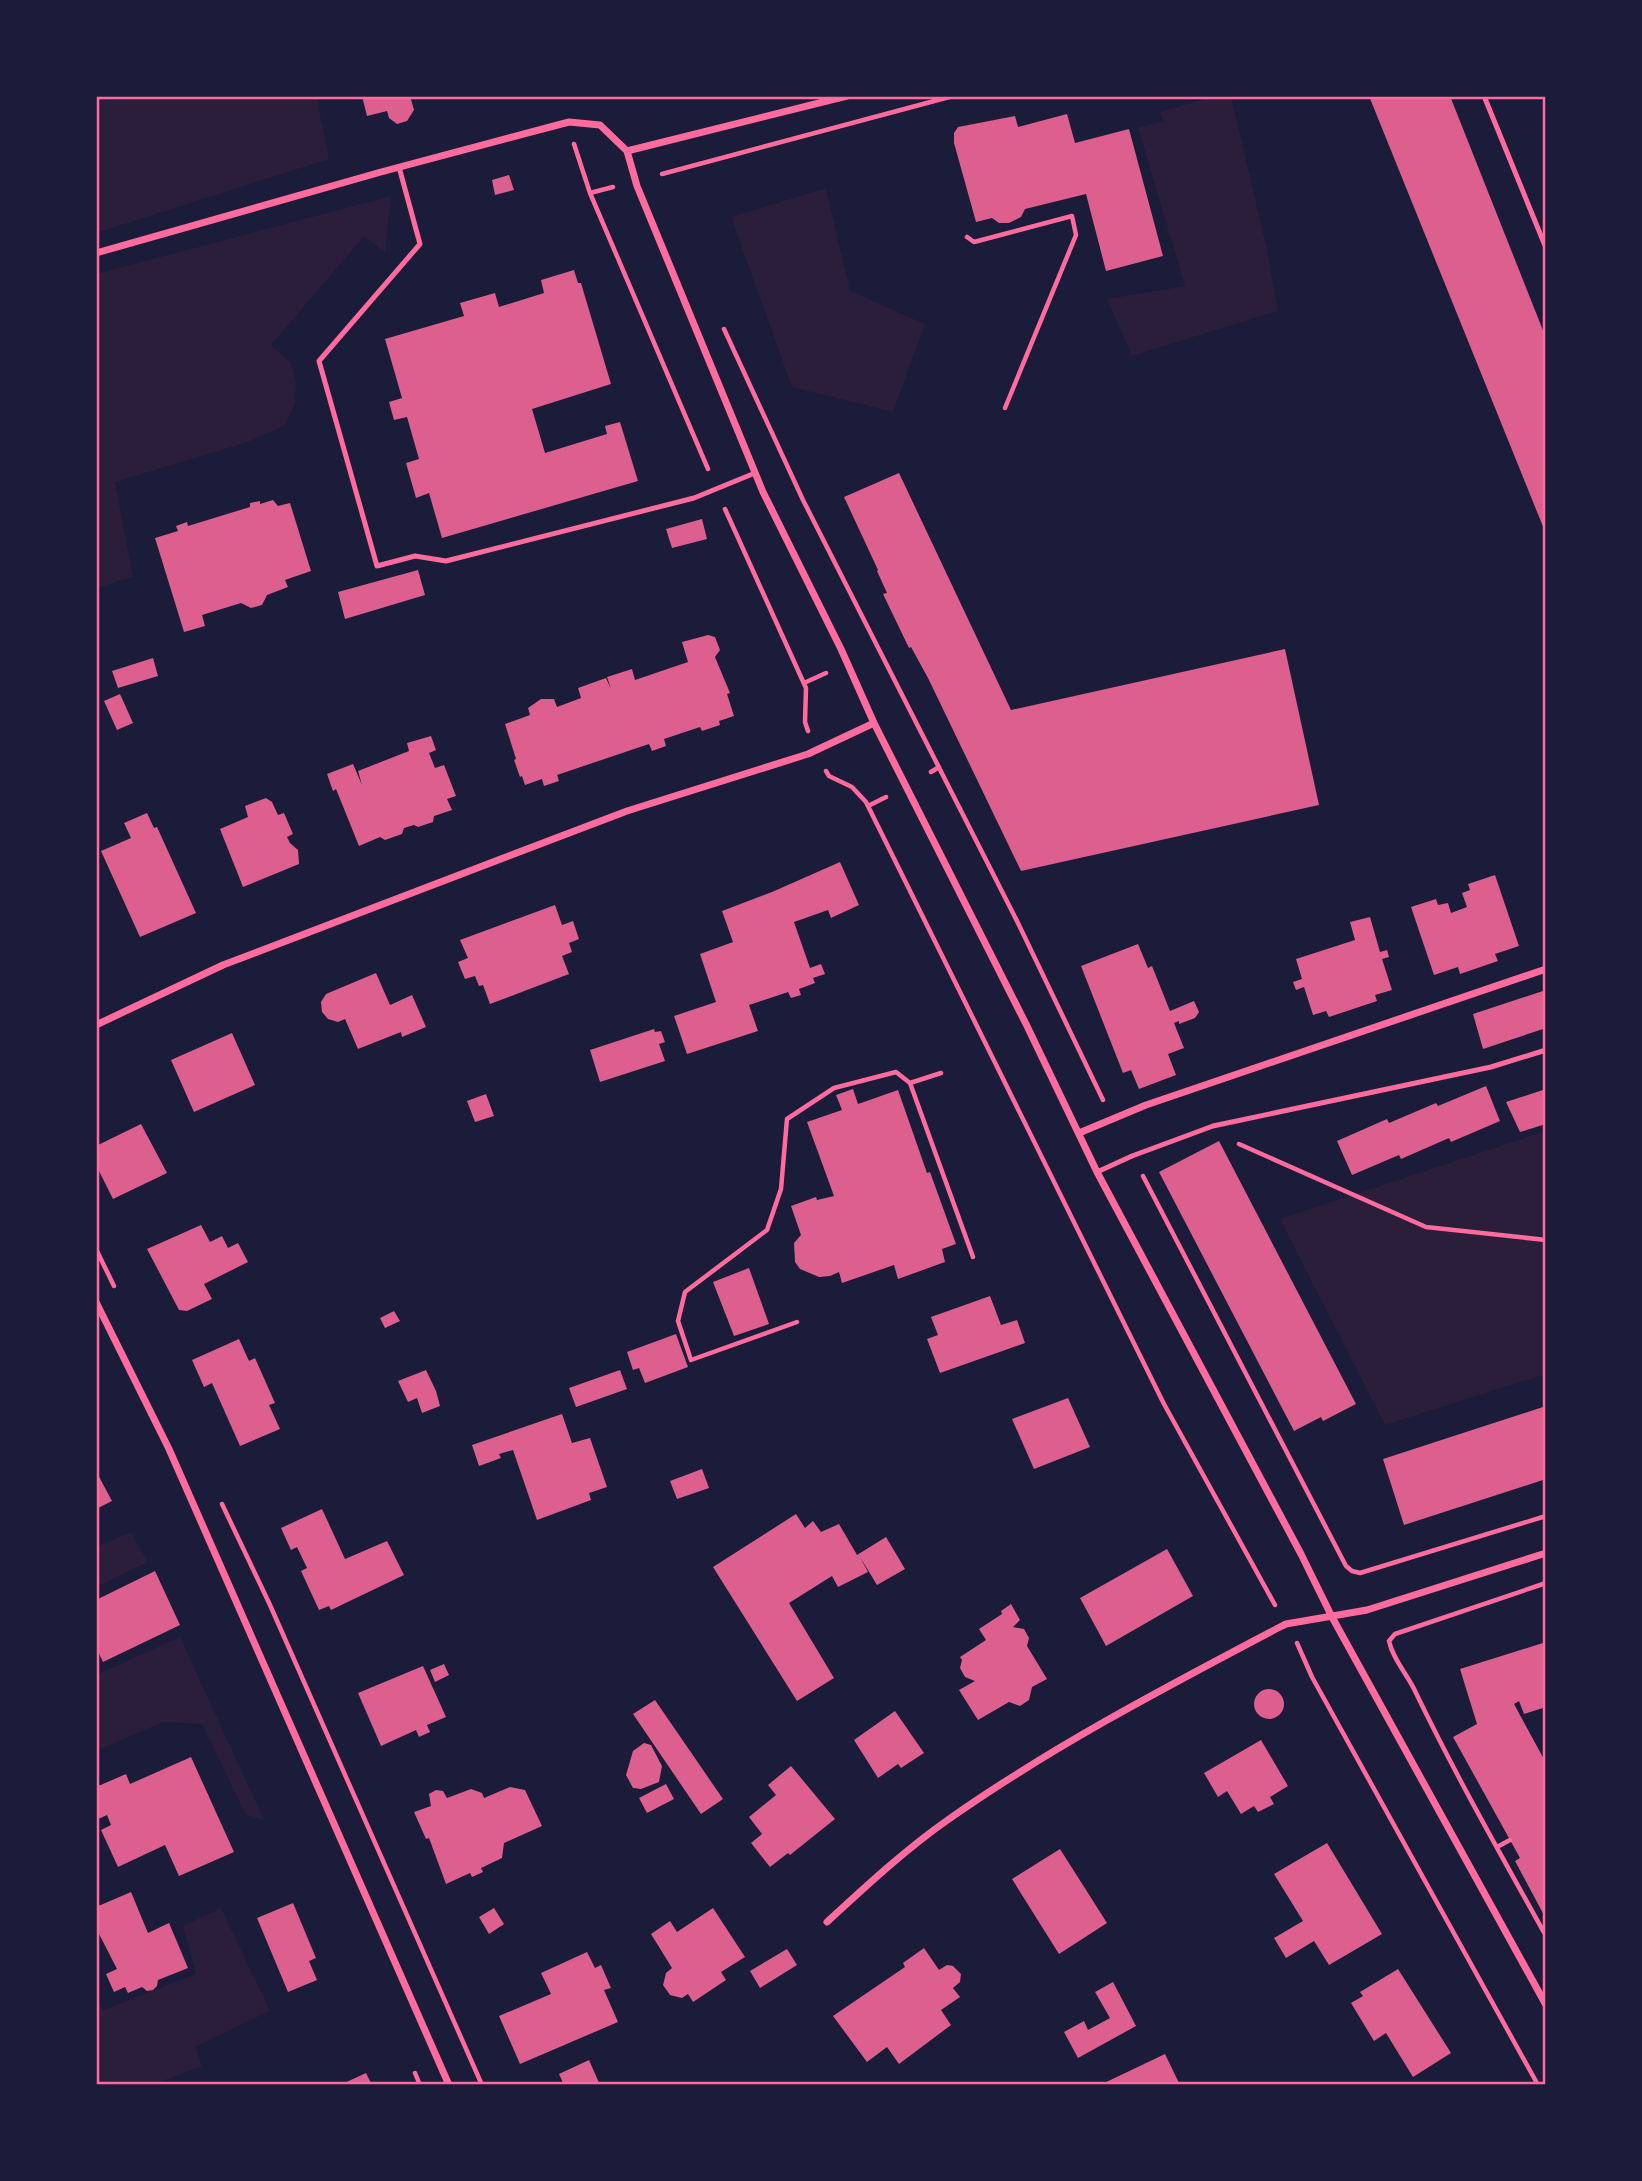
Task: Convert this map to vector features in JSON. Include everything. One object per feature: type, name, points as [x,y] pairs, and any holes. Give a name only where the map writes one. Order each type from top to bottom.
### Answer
[{"type":"street","points":[[627,151],[848,96]]},
{"type":"street","points":[[96,253],[569,122],[600,124],[627,151],[635,181],[755,473],[874,723],[1097,1172],[1332,1617],[1546,2005]]},
{"type":"street","points":[[96,1025],[223,965],[627,811],[815,751],[874,723]]},
{"type":"street","points":[[1079,1133],[1112,1118],[1304,1050],[1546,969]]},
{"type":"street","points":[[96,1302],[169,1449],[450,2085]]},
{"type":"street","points":[[827,1922],[878,1874],[947,1820],[1019,1772],[1218,1659],[1286,1624],[1367,1610],[1546,1553]]},
{"type":"lane","points":[[1484,96],[1546,248]]},
{"type":"lane","points":[[399,167],[420,244],[319,361],[377,566],[415,556],[446,561],[694,498],[755,473]]},
{"type":"lane","points":[[1097,1172],[1213,1126],[1491,1067],[1546,1050]]},
{"type":"path","points":[[624,96],[643,96]]},
{"type":"path","points":[[663,186],[662,174],[953,96]]},
{"type":"path","points":[[569,122],[575,150],[590,193],[716,489],[806,688],[806,722],[815,751],[829,776],[852,787],[868,806],[1164,1405],[1538,2085]]},
{"type":"path","points":[[590,193],[635,181]]},
{"type":"path","points":[[967,237],[974,242],[1072,216],[1076,235],[1005,408]]},
{"type":"path","points":[[721,323],[803,500],[1017,920],[1112,1118]]},
{"type":"path","points":[[869,652],[878,648]]},
{"type":"path","points":[[804,683],[827,672]]},
{"type":"path","points":[[931,772],[939,767]]},
{"type":"path","points":[[868,806],[887,796]]},
{"type":"path","points":[[797,1322],[691,1360],[678,1321],[685,1292],[767,1230],[782,1189],[787,1119],[835,1088],[896,1072],[910,1083],[973,1256]]},
{"type":"path","points":[[910,1083],[941,1073]]},
{"type":"path","points":[[1213,1126],[1229,1140],[1426,1227],[1546,1240]]},
{"type":"path","points":[[1132,1156],[1346,1566],[1360,1573],[1546,1516]]},
{"type":"path","points":[[96,1249],[119,1296]]},
{"type":"path","points":[[218,1496],[275,1617],[482,2085]]},
{"type":"path","points":[[1546,1583],[1395,1634],[1389,1641],[1391,1652],[1411,1683],[1469,1801],[1546,1936]]},
{"type":"path","points":[[1497,1847],[1510,1840]]},
{"type":"shaded area","points":[[96,96],[316,96],[329,159],[96,233]]},
{"type":"shaded area","points":[[1215,96],[1231,96],[1267,250],[1278,311],[1132,356],[1107,299],[1185,286],[1138,128],[1163,121],[1160,112]]},
{"type":"shaded area","points":[[826,188],[850,291],[925,324],[893,412],[792,387],[731,217]]},
{"type":"shaded area","points":[[391,196],[385,253],[364,236],[271,345],[291,363],[296,381],[295,404],[285,425],[248,442],[115,482],[133,577],[96,588],[96,274]]},
{"type":"shaded area","points":[[1546,1131],[1546,1374],[1385,1425],[1280,1219]]},
{"type":"shaded area","points":[[131,1532],[148,1562],[96,1587],[96,1547]]},
{"type":"shaded area","points":[[180,1637],[264,1820],[246,1815],[202,1724],[163,1722],[96,1751],[96,1675]]},
{"type":"shaded area","points":[[221,1908],[270,2011],[195,2047],[202,2066],[152,2085],[96,2085],[96,1996],[103,2010],[196,1974],[183,1926]]},
{"type":"building","points":[[362,96],[410,96],[414,110],[407,121],[397,124],[389,118],[387,111],[367,116]]},
{"type":"building","points":[[1369,96],[1450,96],[1546,338],[1546,534]]},
{"type":"building","points":[[1067,114],[1075,143],[1129,129],[1163,256],[1106,271],[1086,194],[1025,209],[1021,217],[1009,223],[999,223],[992,218],[976,222],[954,143],[954,133],[958,127],[1015,116],[1018,127]]},
{"type":"building","points":[[509,175],[514,190],[495,195],[492,180]]},
{"type":"building","points":[[574,270],[578,283],[581,283],[611,384],[532,409],[545,453],[607,434],[605,426],[620,422],[638,481],[442,538],[429,493],[416,498],[406,463],[419,459],[407,417],[394,420],[389,402],[402,398],[385,339],[464,316],[460,303],[495,293],[499,307],[544,293],[541,280]]},
{"type":"building","points":[[899,473],[1011,710],[1285,649],[1319,805],[1021,871],[928,678],[911,647],[909,648],[883,594],[887,593],[878,570],[844,497]]},
{"type":"building","points":[[273,500],[278,506],[290,503],[311,571],[285,580],[288,587],[267,595],[262,605],[251,608],[241,603],[202,615],[205,626],[184,632],[155,538],[178,531],[176,526],[187,522],[188,526],[250,507],[250,503],[260,501],[260,504]]},
{"type":"building","points":[[702,519],[707,539],[672,548],[666,529]]},
{"type":"building","points":[[418,570],[425,595],[345,619],[338,592]]},
{"type":"building","points":[[708,635],[715,637],[720,650],[715,657],[730,693],[727,694],[734,716],[719,721],[720,725],[702,731],[700,727],[664,739],[666,746],[652,751],[649,744],[557,775],[559,781],[544,786],[542,779],[525,785],[514,760],[516,759],[505,724],[530,715],[528,708],[541,699],[554,699],[557,707],[581,698],[578,688],[606,678],[611,689],[607,677],[632,669],[635,680],[688,662],[682,642]]},
{"type":"building","points":[[153,658],[158,676],[118,688],[112,671]]},
{"type":"building","points":[[120,694],[133,723],[117,730],[104,701]]},
{"type":"building","points":[[431,736],[436,750],[429,753],[435,768],[444,765],[456,796],[447,799],[452,810],[434,816],[433,822],[404,828],[402,834],[385,840],[380,837],[359,846],[336,789],[333,791],[327,774],[353,764],[362,785],[358,771],[409,751],[407,743]]},
{"type":"building","points":[[266,798],[272,802],[278,815],[284,813],[293,834],[287,837],[298,850],[299,864],[243,887],[220,829],[248,817],[245,806]]},
{"type":"building","points":[[147,813],[154,828],[157,827],[196,913],[140,937],[101,851],[131,838],[124,823]]},
{"type":"building","points":[[840,862],[859,905],[831,918],[828,910],[794,922],[810,968],[821,964],[825,974],[813,978],[815,983],[799,989],[801,995],[791,998],[788,992],[749,1005],[758,1031],[687,1054],[674,1016],[716,1002],[700,954],[733,942],[722,911]]},
{"type":"building","points":[[1495,875],[1519,946],[1495,954],[1498,961],[1460,974],[1458,967],[1434,975],[1411,907],[1436,899],[1438,905],[1448,903],[1451,913],[1467,907],[1462,893],[1470,890],[1468,884]]},
{"type":"building","points":[[555,905],[562,925],[573,921],[579,939],[569,943],[572,952],[562,956],[569,974],[490,1004],[483,985],[479,986],[475,976],[465,979],[458,962],[468,958],[460,940]]},
{"type":"building","points":[[1370,917],[1380,952],[1387,950],[1389,957],[1382,959],[1392,990],[1375,995],[1377,1001],[1329,1017],[1326,1011],[1313,1015],[1304,987],[1296,990],[1293,982],[1302,979],[1296,959],[1355,940],[1350,922]]},
{"type":"building","points":[[1138,944],[1148,968],[1152,966],[1170,1011],[1194,1001],[1199,1012],[1195,1018],[1179,1024],[1179,1021],[1174,1023],[1184,1048],[1168,1054],[1176,1075],[1139,1089],[1131,1070],[1123,1073],[1081,966]]},
{"type":"building","points":[[376,973],[390,1005],[412,995],[426,1027],[402,1037],[401,1032],[358,1049],[345,1019],[338,1022],[328,1019],[322,1012],[321,1002],[326,994]]},
{"type":"building","points":[[1546,990],[1546,1028],[1483,1049],[1473,1014]]},
{"type":"building","points":[[654,1029],[655,1032],[661,1031],[665,1042],[659,1044],[665,1061],[600,1082],[590,1050]]},
{"type":"building","points":[[232,1033],[255,1085],[194,1112],[171,1060]]},
{"type":"building","points":[[1486,1086],[1500,1121],[1451,1142],[1449,1138],[1401,1159],[1399,1155],[1352,1175],[1337,1141],[1387,1119],[1389,1123]]},
{"type":"building","points":[[853,1089],[858,1104],[898,1090],[927,1173],[930,1172],[956,1244],[942,1249],[945,1262],[898,1279],[894,1265],[842,1283],[839,1272],[819,1277],[800,1269],[795,1262],[794,1243],[801,1235],[791,1206],[816,1197],[817,1200],[834,1196],[807,1122],[842,1110],[836,1095]]},
{"type":"building","points":[[1546,1089],[1546,1124],[1520,1132],[1506,1102]]},
{"type":"building","points":[[486,1094],[494,1116],[475,1122],[467,1101]]},
{"type":"building","points":[[141,1124],[167,1173],[113,1199],[96,1165],[96,1146]]},
{"type":"building","points":[[1219,1141],[1356,1404],[1323,1421],[1321,1417],[1294,1431],[1159,1172]]},
{"type":"building","points":[[201,1225],[210,1242],[222,1236],[228,1248],[238,1243],[248,1262],[204,1284],[212,1299],[187,1311],[179,1310],[147,1249]]},
{"type":"building","points":[[749,1268],[769,1324],[734,1336],[713,1282]]},
{"type":"building","points":[[990,1296],[1001,1325],[1017,1320],[1025,1343],[940,1373],[927,1339],[938,1335],[931,1317]]},
{"type":"building","points":[[394,1311],[400,1321],[385,1328],[380,1318]]},
{"type":"building","points":[[676,1334],[688,1367],[645,1383],[639,1368],[633,1370],[627,1352]]},
{"type":"building","points":[[239,1339],[249,1361],[255,1358],[275,1403],[269,1405],[280,1429],[240,1446],[212,1383],[204,1387],[192,1360]]},
{"type":"building","points":[[426,1370],[440,1406],[422,1413],[417,1398],[408,1402],[398,1381]]},
{"type":"building","points":[[620,1370],[627,1389],[576,1407],[569,1388]]},
{"type":"building","points":[[1068,1398],[1090,1447],[1034,1469],[1012,1419]]},
{"type":"building","points":[[1546,1406],[1546,1479],[1404,1525],[1383,1459]]},
{"type":"building","points":[[562,1414],[572,1443],[590,1438],[607,1487],[589,1493],[591,1500],[537,1520],[513,1450],[499,1454],[501,1458],[479,1466],[472,1445]]},
{"type":"building","points":[[702,1469],[709,1488],[677,1499],[670,1481]]},
{"type":"building","points":[[96,1471],[112,1501],[96,1509]]},
{"type":"building","points":[[322,1509],[345,1559],[387,1541],[404,1575],[331,1610],[329,1606],[319,1610],[301,1571],[307,1568],[297,1547],[291,1550],[281,1528]]},
{"type":"building","points":[[796,1514],[805,1528],[813,1521],[821,1532],[839,1524],[857,1555],[886,1537],[905,1569],[877,1585],[860,1557],[868,1572],[838,1587],[832,1576],[789,1603],[834,1678],[797,1701],[713,1567]]},
{"type":"building","points":[[1167,1549],[1193,1596],[1106,1646],[1080,1598]]},
{"type":"building","points":[[155,1571],[180,1625],[103,1662],[96,1647],[96,1600]]},
{"type":"building","points":[[1011,1604],[1020,1620],[1013,1627],[1024,1629],[1029,1638],[1027,1646],[1047,1679],[1032,1687],[1029,1700],[1020,1706],[1009,1702],[978,1720],[959,1690],[975,1681],[965,1677],[960,1668],[960,1657],[986,1640],[979,1629],[1002,1614],[1001,1611]]},
{"type":"building","points":[[1546,1642],[1546,1707],[1524,1714],[1519,1701],[1514,1704],[1546,1763],[1546,1919],[1515,1861],[1520,1858],[1453,1737],[1477,1724],[1460,1669]]},
{"type":"building","points":[[444,1664],[449,1675],[435,1682],[430,1670]]},
{"type":"building","points":[[423,1666],[446,1717],[427,1725],[430,1732],[419,1737],[416,1730],[381,1746],[358,1693]]},
{"type":"building","points":[[1269,1689],[1280,1693],[1284,1704],[1280,1715],[1269,1719],[1258,1715],[1254,1704],[1258,1693]]},
{"type":"building","points":[[655,1700],[723,1799],[701,1814],[633,1714]]},
{"type":"building","points":[[895,1711],[924,1753],[901,1768],[898,1764],[878,1778],[854,1740]]},
{"type":"building","points":[[1261,1740],[1288,1786],[1270,1797],[1274,1804],[1258,1812],[1254,1806],[1241,1814],[1227,1791],[1218,1797],[1204,1773]]},
{"type":"building","points":[[644,1743],[651,1745],[662,1766],[659,1782],[641,1789],[633,1788],[626,1775],[633,1751]]},
{"type":"building","points":[[191,1757],[234,1852],[179,1876],[165,1845],[118,1867],[101,1830],[111,1825],[107,1815],[96,1820],[96,1787],[126,1774],[130,1784]]},
{"type":"building","points":[[791,1766],[835,1819],[790,1855],[788,1853],[770,1867],[751,1843],[762,1834],[749,1817],[776,1795],[768,1785]]},
{"type":"building","points":[[666,1784],[674,1799],[647,1813],[639,1798]]},
{"type":"building","points":[[510,1787],[525,1790],[542,1826],[504,1843],[502,1858],[481,1868],[483,1872],[472,1877],[470,1873],[446,1884],[429,1838],[426,1839],[414,1812],[431,1806],[429,1794],[436,1790],[443,1791],[447,1798],[471,1789],[482,1793],[484,1798]]},
{"type":"building","points":[[1327,1843],[1382,1934],[1329,1965],[1314,1941],[1286,1958],[1274,1938],[1303,1921],[1274,1874]]},
{"type":"building","points":[[1060,1849],[1107,1923],[1059,1954],[1012,1879]]},
{"type":"building","points":[[131,1892],[148,1933],[169,1923],[188,1968],[158,1980],[153,1990],[147,1991],[142,1987],[128,1993],[125,1987],[114,1992],[106,1974],[117,1969],[96,1928],[96,1907]]},
{"type":"building","points":[[293,1903],[316,1958],[309,1961],[317,1980],[288,1992],[257,1918]]},
{"type":"building","points":[[494,1908],[504,1924],[489,1934],[479,1917]]},
{"type":"building","points":[[713,1908],[745,1957],[721,1972],[726,1980],[693,2002],[688,1994],[682,1998],[670,1995],[663,1985],[666,1973],[672,1968],[651,1934],[670,1921],[677,1932]]},
{"type":"building","points":[[924,1948],[939,1970],[947,1965],[953,1966],[961,1974],[960,1982],[953,1988],[960,1997],[941,2010],[951,2025],[899,2064],[887,2047],[867,2062],[833,2016],[905,1967],[903,1963]]},
{"type":"building","points":[[787,1949],[797,1965],[760,1988],[750,1971]]},
{"type":"building","points":[[587,1952],[595,1968],[601,1965],[611,1988],[604,1990],[618,2022],[520,2064],[499,2016],[551,1994],[541,1973]]},
{"type":"building","points":[[1398,1969],[1451,2053],[1413,2077],[1386,2033],[1374,2041],[1351,2003],[1363,1996],[1360,1992]]},
{"type":"building","points":[[1113,1982],[1136,2026],[1078,2058],[1064,2032],[1084,2021],[1088,2030],[1110,2018],[1095,1992]]},
{"type":"building","points":[[1165,2054],[1180,2085],[1100,2085]]},
{"type":"building","points":[[589,2060],[600,2085],[564,2085],[559,2074]]},
{"type":"building","points":[[366,2073],[372,2085],[340,2085]]}]
